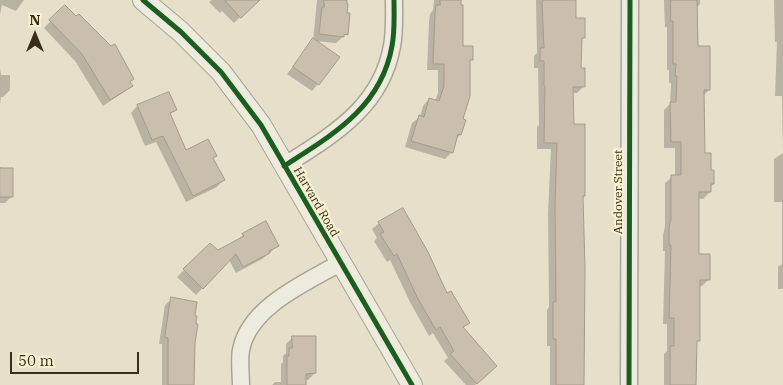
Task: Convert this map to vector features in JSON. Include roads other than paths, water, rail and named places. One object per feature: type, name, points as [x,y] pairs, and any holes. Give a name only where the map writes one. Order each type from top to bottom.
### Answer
[{"type":"street","name":"Harvard Road","points":[[143,0],[181,32],[221,72],[261,125],[412,385]]},
{"type":"street","points":[[284,166],[353,118],[376,90],[384,74],[392,48],[394,0]]},
{"type":"street","name":"Andover Street","points":[[628,385],[630,0]]},
{"type":"street","points":[[241,385],[241,351],[246,333],[256,318],[270,305],[340,263]]}]
